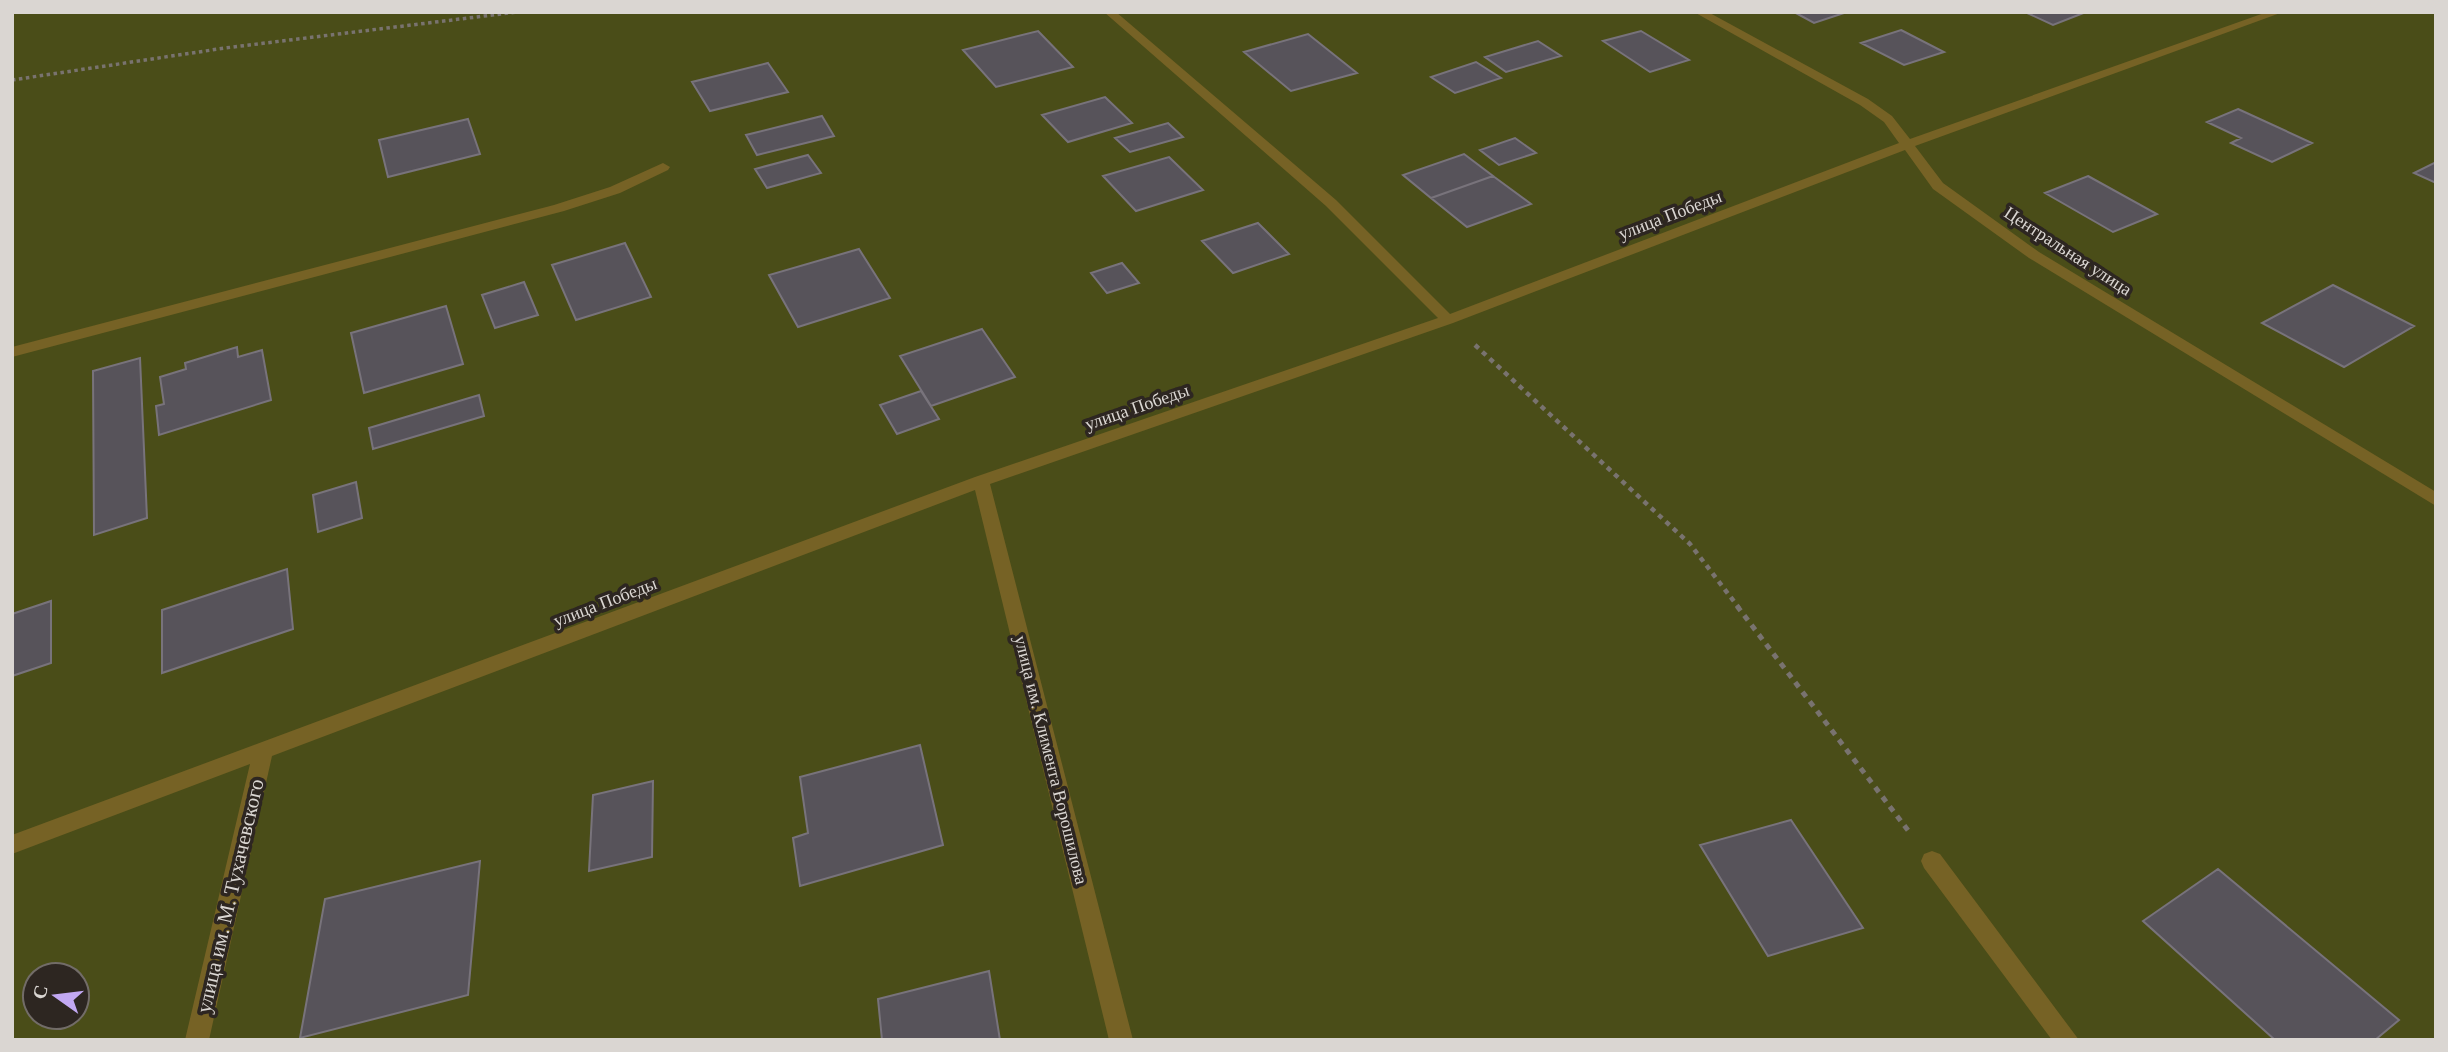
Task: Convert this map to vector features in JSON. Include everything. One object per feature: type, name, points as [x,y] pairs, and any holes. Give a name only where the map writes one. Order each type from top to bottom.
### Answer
[{"type":"street","points":[[1109,12],[1331,203],[1448,320]]},
{"type":"street","name":"Центральная улица","points":[[1699,12],[1864,102],[1888,118],[1938,186],[2034,255],[2436,500]]},
{"type":"street","name":"улица Победы","points":[[12,845],[981,481],[1448,320],[1906,145],[2267,14]]},
{"type":"street","points":[[12,352],[559,208],[615,190],[663,167]]},
{"type":"street","name":"улица им. Климента Ворошилова","points":[[981,481],[1121,1040]]},
{"type":"street","name":"улица им. М. Тухачевского","points":[[197,1040],[263,752]]},
{"type":"street","points":[[1932,861],[2067,1040]]},
{"type":"path","points":[[12,80],[225,48],[517,12]]},
{"type":"path","points":[[1448,320],[1690,544],[1932,861]]},
{"type":"green space","points":[[12,12],[2436,12],[2436,1040],[12,1040]]},
{"type":"building","points":[[1794,12],[1847,12],[1814,23]]},
{"type":"building","points":[[2025,12],[2086,12],[2053,25]]},
{"type":"building","points":[[1901,30],[1944,52],[1904,65],[1861,43]]},
{"type":"building","points":[[1038,31],[1073,67],[996,87],[963,50]]},
{"type":"building","points":[[1641,31],[1689,60],[1650,72],[1603,41]]},
{"type":"building","points":[[1308,34],[1357,73],[1291,91],[1244,52]]},
{"type":"building","points":[[1538,41],[1561,56],[1506,72],[1485,57]]},
{"type":"building","points":[[1476,62],[1501,78],[1455,93],[1431,77]]},
{"type":"building","points":[[768,63],[788,92],[710,111],[692,82]]},
{"type":"building","points":[[1105,97],[1132,123],[1068,142],[1042,115]]},
{"type":"building","points":[[2238,109],[2312,143],[2272,162],[2231,143],[2241,138],[2207,122]]},
{"type":"building","points":[[822,116],[834,136],[757,155],[746,135]]},
{"type":"building","points":[[468,119],[480,154],[388,177],[379,140]]},
{"type":"building","points":[[1168,123],[1183,137],[1130,152],[1115,138]]},
{"type":"building","points":[[1515,138],[1536,153],[1499,165],[1480,150]]},
{"type":"building","points":[[1464,154],[1493,176],[1431,198],[1403,175]]},
{"type":"building","points":[[808,155],[821,173],[767,188],[755,169]]},
{"type":"building","points":[[1169,157],[1203,190],[1136,211],[1103,176]]},
{"type":"building","points":[[2436,162],[2436,183],[2414,173]]},
{"type":"building","points":[[1493,176],[1531,204],[1467,227],[1431,198]]},
{"type":"building","points":[[2088,176],[2157,214],[2113,232],[2045,193]]},
{"type":"building","points":[[1258,223],[1289,254],[1233,273],[1202,241]]},
{"type":"building","points":[[625,243],[651,297],[576,320],[552,265]]},
{"type":"building","points":[[859,249],[890,298],[798,327],[769,275]]},
{"type":"building","points":[[1122,263],[1139,283],[1107,293],[1091,273]]},
{"type":"building","points":[[524,282],[538,315],[495,328],[482,295]]},
{"type":"building","points":[[2333,285],[2414,326],[2344,367],[2262,323]]},
{"type":"building","points":[[446,306],[463,364],[364,393],[351,333]]},
{"type":"building","points":[[982,329],[1015,377],[931,406],[900,356]]},
{"type":"building","points":[[237,347],[238,357],[262,350],[271,400],[159,435],[156,406],[164,404],[160,377],[186,369],[185,363]]},
{"type":"building","points":[[140,358],[147,518],[94,535],[93,371]]},
{"type":"building","points":[[921,391],[939,419],[897,434],[880,405]]},
{"type":"building","points":[[479,395],[484,416],[373,449],[369,428]]},
{"type":"building","points":[[356,482],[362,518],[318,532],[313,495]]},
{"type":"building","points":[[287,569],[293,629],[162,673],[162,610]]},
{"type":"building","points":[[51,601],[51,663],[12,676],[12,614]]},
{"type":"building","points":[[920,745],[943,845],[800,886],[793,838],[808,833],[800,777]]},
{"type":"building","points":[[653,781],[652,857],[589,871],[593,795]]},
{"type":"building","points":[[1791,820],[1863,928],[1768,956],[1700,845]]},
{"type":"building","points":[[480,861],[468,995],[300,1038],[325,899]]},
{"type":"building","points":[[2218,869],[2399,1020],[2375,1040],[2275,1040],[2143,921]]},
{"type":"building","points":[[989,971],[1000,1040],[882,1040],[878,999]]}]
